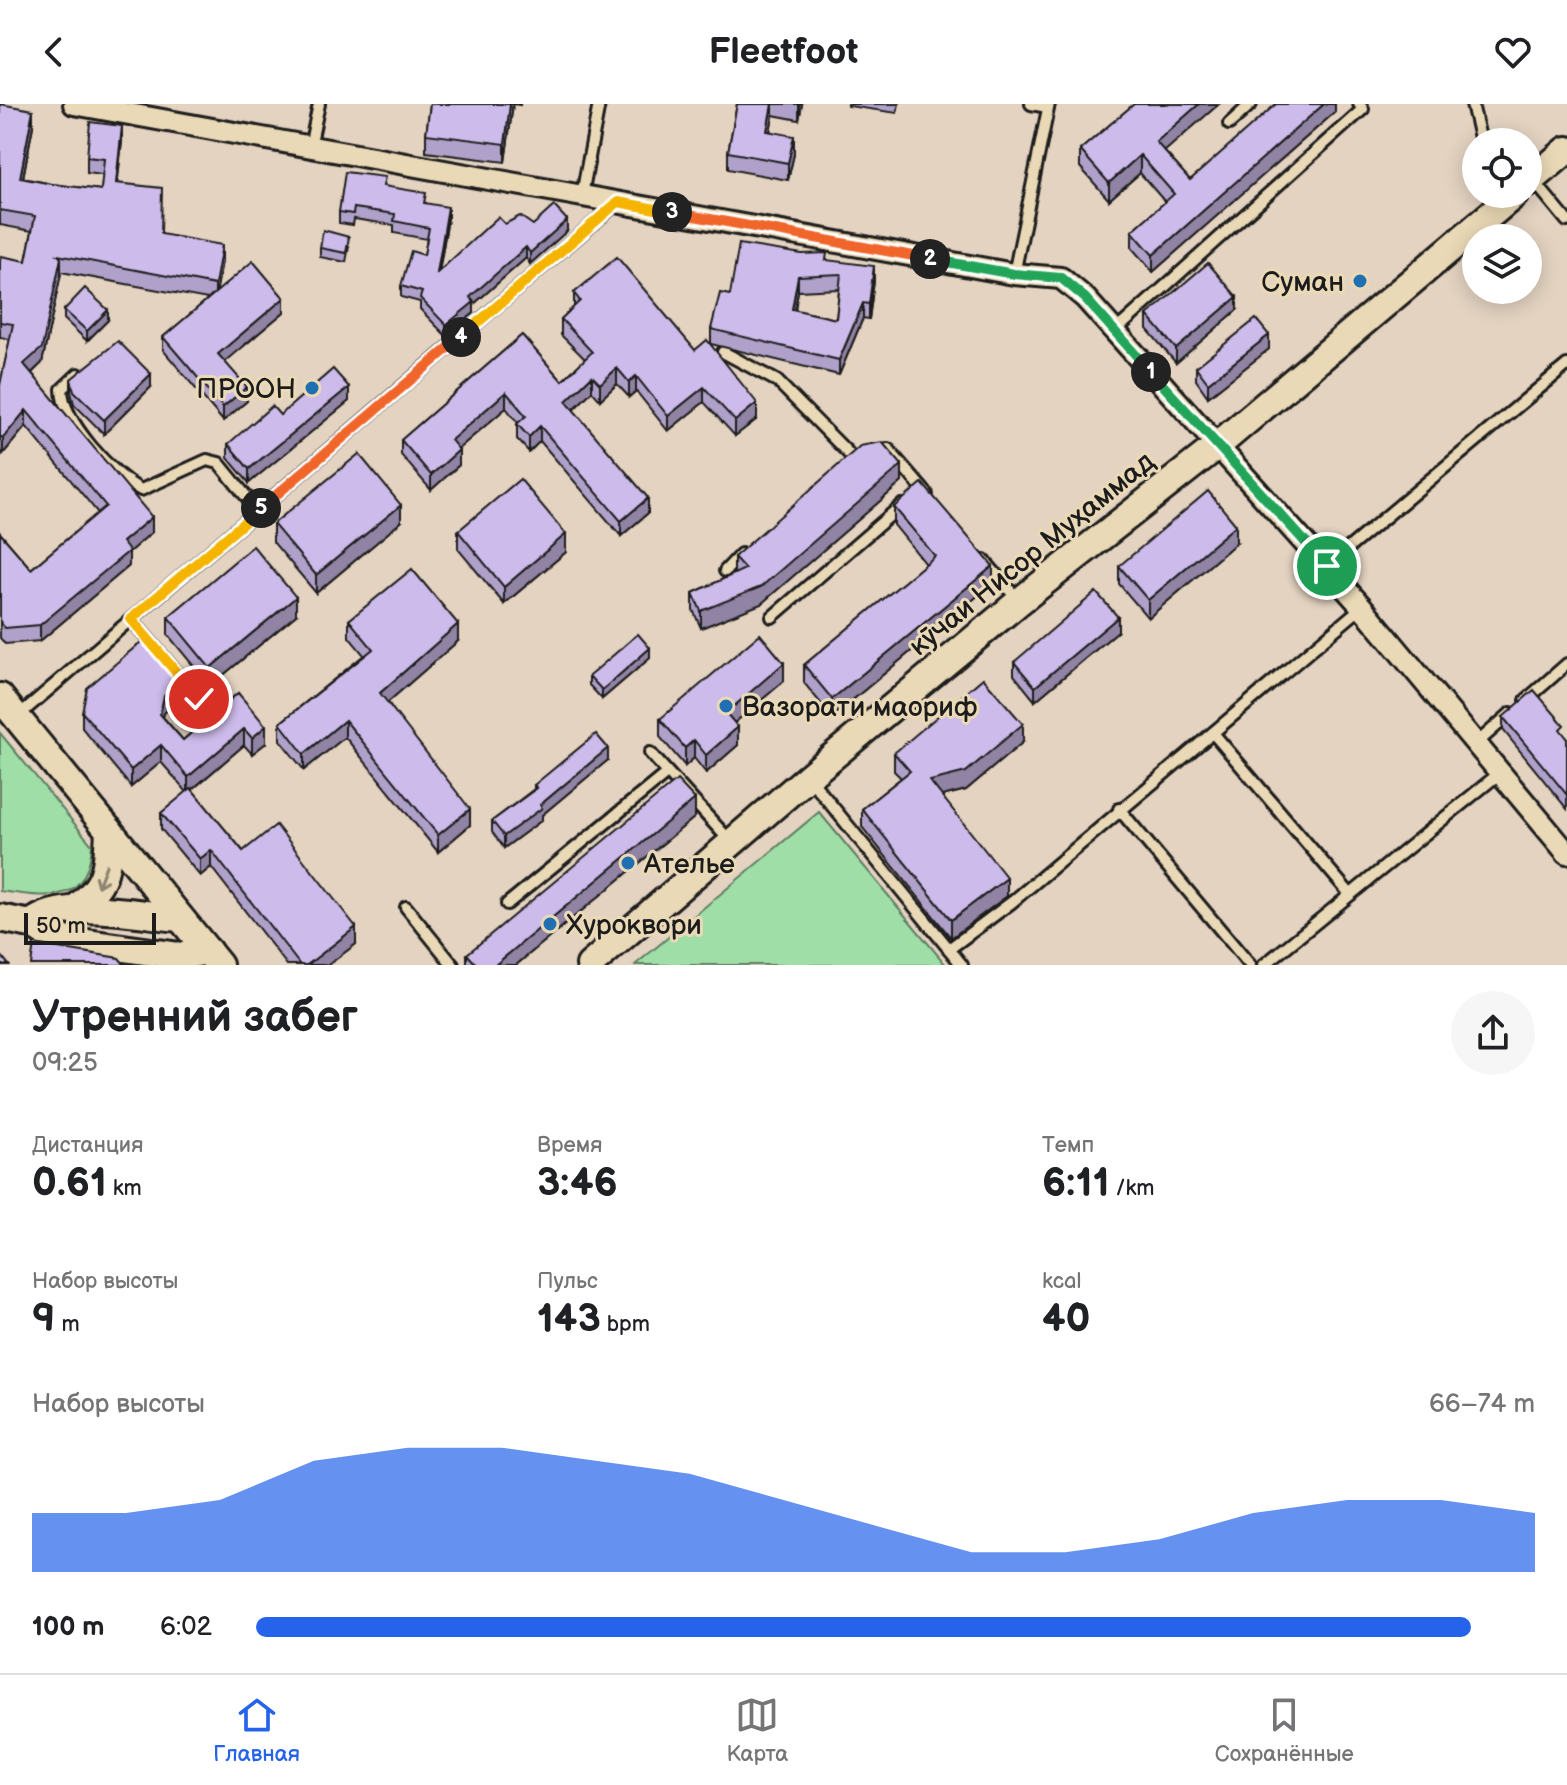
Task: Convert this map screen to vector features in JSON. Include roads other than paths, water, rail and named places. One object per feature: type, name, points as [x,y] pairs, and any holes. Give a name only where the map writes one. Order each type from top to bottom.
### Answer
[{"type":"street","points":[[74,104],[1014,274],[1061,278],[1327,566],[1502,771],[1567,853]]},
{"type":"street","name":"кӯчаи Нисор Муҳаммад","points":[[1542,171],[1567,150]]},
{"type":"street","name":"кӯчаи Нисор Муҳаммад","points":[[590,965],[808,777],[1020,601],[1217,446],[1498,208]]},
{"type":"street","points":[[8,707],[214,958]]},
{"type":"street","points":[[73,910],[95,894],[106,872],[109,830]]},
{"type":"street","points":[[31,924],[51,911],[73,910],[180,918]]},
{"type":"street","points":[[0,918],[31,924],[52,938],[214,958]]},
{"type":"lane","points":[[310,147],[319,104]]},
{"type":"lane","points":[[582,195],[599,104]]},
{"type":"lane","points":[[1014,274],[1049,106],[1031,104]]},
{"type":"lane","points":[[1229,124],[1251,104]]},
{"type":"lane","points":[[1114,332],[1363,109],[1359,104]]},
{"type":"lane","points":[[1472,104],[1478,128]]},
{"type":"lane","points":[[8,707],[131,619],[618,202]]},
{"type":"lane","points":[[1542,204],[1567,221]]},
{"type":"lane","points":[[723,352],[777,381],[852,457]]},
{"type":"lane","points":[[1327,566],[1567,365]]},
{"type":"lane","points":[[86,367],[62,389],[62,404],[98,454],[124,481],[141,490],[207,460],[219,463],[258,511]]},
{"type":"lane","points":[[841,466],[852,457],[888,449],[932,499]]},
{"type":"lane","points":[[772,617],[922,488]]},
{"type":"lane","points":[[971,545],[1020,601]]},
{"type":"lane","points":[[725,571],[750,546]]},
{"type":"lane","points":[[949,949],[1012,902],[1362,607]]},
{"type":"lane","points":[[131,619],[199,699]]},
{"type":"lane","points":[[1477,743],[1567,664]]},
{"type":"lane","points":[[1213,733],[1350,894]]},
{"type":"lane","points":[[650,753],[732,842]]},
{"type":"lane","points":[[1264,965],[1502,771]]},
{"type":"lane","points":[[507,904],[667,773]]},
{"type":"lane","points":[[808,777],[962,965]]},
{"type":"lane","points":[[1119,809],[1250,965]]},
{"type":"lane","points":[[406,907],[453,965]]},
{"type":"place","name":"Суман","points":[[1360,281]]},
{"type":"place","name":"ПРООН","points":[[312,388]]},
{"type":"place","name":"Вазорати маориф","points":[[726,706]]},
{"type":"place","name":"Ателье","points":[[628,863]]},
{"type":"place","name":"Хуроквори","points":[[550,924]]}]
